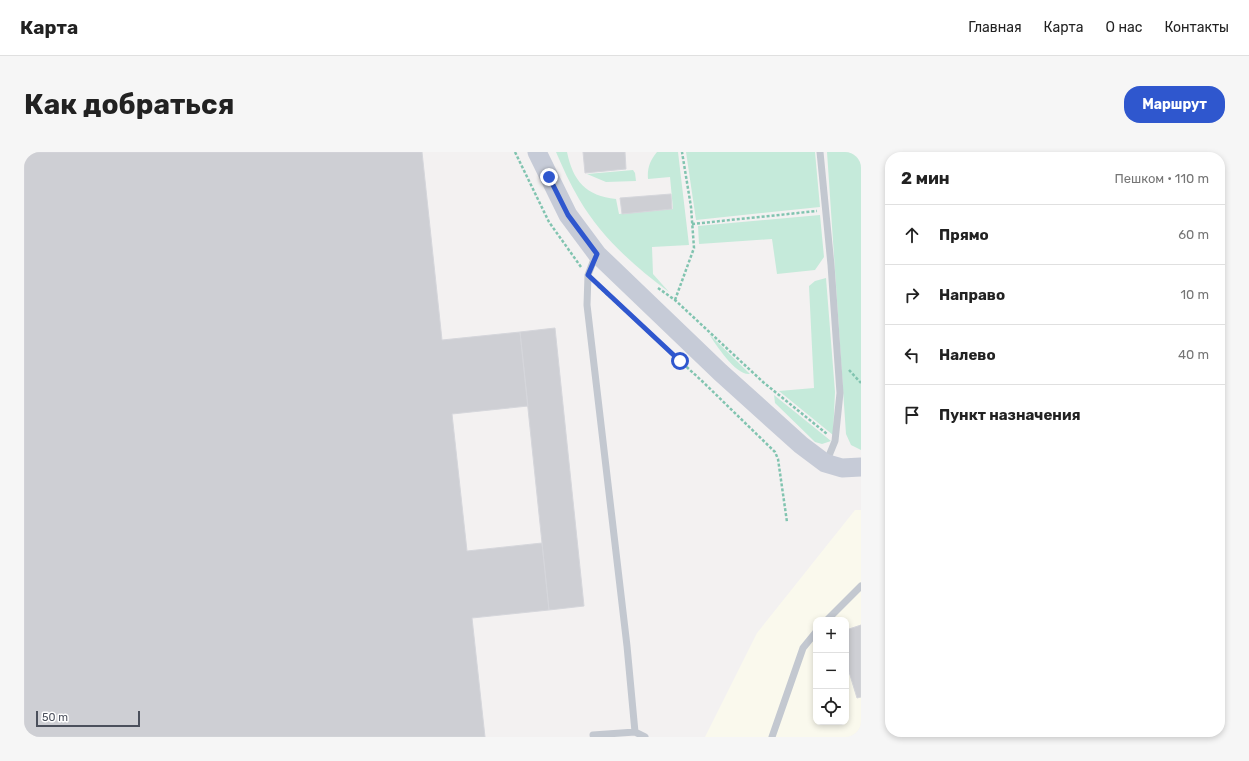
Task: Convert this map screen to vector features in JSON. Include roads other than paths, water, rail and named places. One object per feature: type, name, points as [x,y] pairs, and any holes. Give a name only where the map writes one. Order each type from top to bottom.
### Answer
[{"type":"street","points":[[537,152],[568,215],[597,254],[774,422],[826,463],[842,468],[861,467]]},
{"type":"lane","points":[[820,152],[840,393],[835,441],[826,463]]},
{"type":"lane","points":[[597,254],[588,275],[587,305],[627,646],[635,732]]},
{"type":"lane","points":[[830,617],[861,586]]},
{"type":"lane","points":[[772,737],[803,648],[813,636]]},
{"type":"lane","points":[[593,735],[635,732],[645,737]]}]
